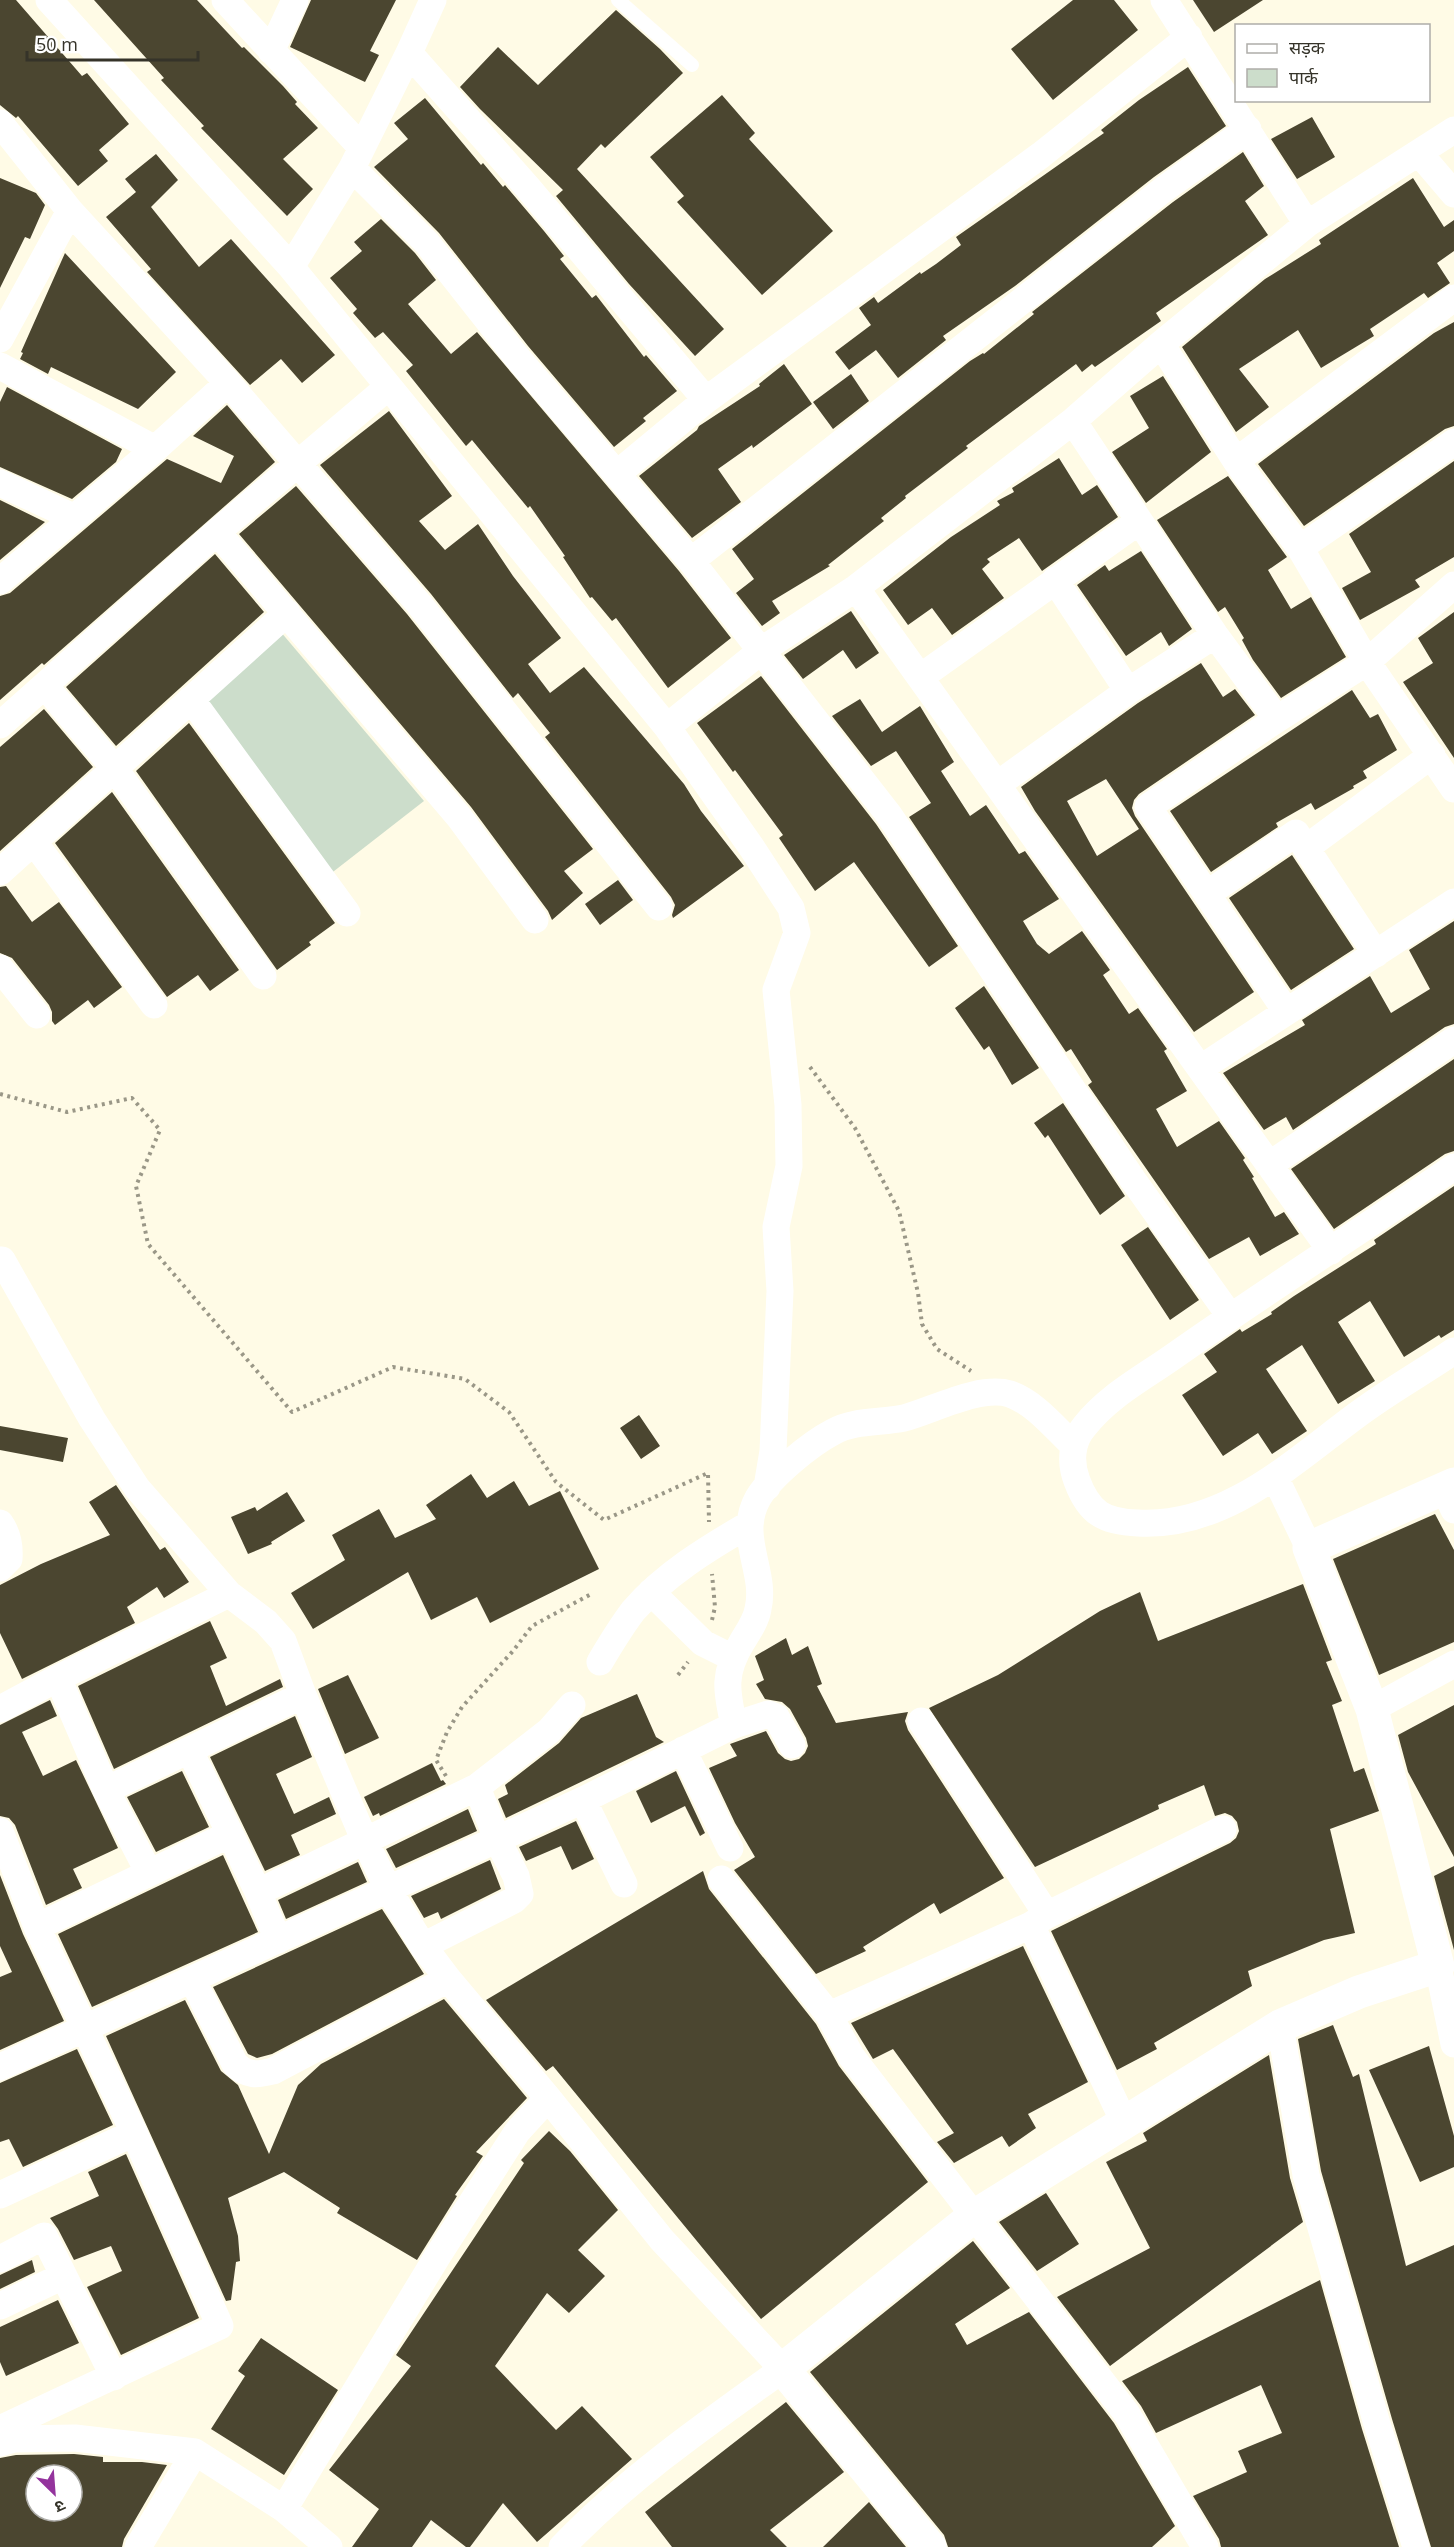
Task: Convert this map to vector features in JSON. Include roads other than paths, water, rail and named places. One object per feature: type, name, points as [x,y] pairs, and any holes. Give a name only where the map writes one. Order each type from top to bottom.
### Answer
[{"type":"street","points":[[49,0],[291,267],[667,727],[791,908],[797,933],[776,990],[789,1105],[789,1166],[776,1227],[780,1291],[773,1451],[767,1486]]},
{"type":"street","points":[[225,0],[271,51],[516,356],[692,561],[889,815],[1133,1180],[1230,1316]]},
{"type":"street","points":[[271,51],[295,0]]},
{"type":"street","points":[[291,267],[356,158],[433,0]]},
{"type":"street","points":[[1164,0],[1307,224]]},
{"type":"street","points":[[618,473],[706,400],[1041,155],[1189,37]]},
{"type":"street","points":[[409,53],[529,189],[706,400]]},
{"type":"street","points":[[0,123],[70,211],[228,383],[419,604],[658,907]]},
{"type":"street","points":[[692,561],[1164,189],[1248,129]]},
{"type":"street","points":[[667,727],[762,650],[856,588],[1073,421],[1161,344],[1307,224],[1454,129]]},
{"type":"street","points":[[1419,153],[1454,194]]},
{"type":"street","points":[[0,339],[70,211]]},
{"type":"street","points":[[1236,461],[1454,298]]},
{"type":"street","points":[[1161,344],[1236,461],[1300,548],[1367,662],[1454,789]]},
{"type":"street","points":[[0,366],[155,449]]},
{"type":"street","points":[[0,581],[155,449],[228,383]]},
{"type":"street","points":[[0,725],[217,532],[388,387]]},
{"type":"street","points":[[1073,421],[1215,635],[1277,719]]},
{"type":"street","points":[[1300,548],[1454,442]]},
{"type":"street","points":[[0,483],[73,517]]},
{"type":"street","points":[[922,676],[1138,522]]},
{"type":"street","points":[[217,532],[459,817],[535,920]]},
{"type":"street","points":[[1055,580],[1128,691]]},
{"type":"street","points":[[1286,1011],[1148,807],[1277,719],[1367,662],[1454,585]]},
{"type":"street","points":[[856,588],[922,676],[1331,1251]]},
{"type":"street","points":[[0,872],[287,613]]},
{"type":"street","points":[[998,784],[1128,691],[1215,635]]},
{"type":"street","points":[[45,686],[115,769],[263,976]]},
{"type":"street","points":[[191,699],[347,913]]},
{"type":"street","points":[[1306,848],[1432,755]]},
{"type":"street","points":[[1207,894],[1296,833],[1376,954]]},
{"type":"street","points":[[34,842],[153,1005]]},
{"type":"street","points":[[1201,1068],[1454,902]]},
{"type":"street","points":[[0,968],[37,1015]]},
{"type":"street","points":[[1269,1165],[1454,1040]]},
{"type":"street","points":[[1454,1167],[1331,1251],[1230,1316],[1111,1399],[1083,1427],[1073,1445],[1073,1472],[1082,1496],[1095,1511],[1114,1522],[1155,1524],[1214,1511],[1275,1477],[1380,1399],[1454,1352]]},
{"type":"street","points":[[0,1260],[92,1419],[137,1488],[229,1594],[266,1622],[283,1641],[303,1695],[364,1839],[389,1891],[423,1946],[662,2240],[783,2369],[930,2547]]},
{"type":"street","points":[[731,1713],[730,1665],[759,1609],[757,1570],[748,1525],[758,1499],[772,1479],[833,1431],[852,1425],[904,1418],[985,1393],[1007,1394],[1028,1402],[1073,1445]]},
{"type":"street","points":[[1275,1477],[1309,1548],[1371,1709],[1438,1966],[1454,2044]]},
{"type":"street","points":[[1309,1548],[1450,1494]]},
{"type":"street","points":[[0,1522],[7,1533],[10,1550],[9,1559],[0,1568]]},
{"type":"street","points":[[600,1662],[633,1612],[651,1592],[710,1547],[748,1525]]},
{"type":"street","points":[[651,1592],[703,1643],[730,1665]]},
{"type":"street","points":[[0,1709],[229,1594]]},
{"type":"street","points":[[1371,1709],[1454,1664]]},
{"type":"street","points":[[58,1678],[106,1790],[149,1873]]},
{"type":"street","points":[[106,1790],[303,1695]]},
{"type":"street","points":[[258,1892],[364,1839],[477,1787],[549,1731],[572,1705]]},
{"type":"street","points":[[0,2067],[389,1891],[583,1800],[683,1750],[731,1713],[768,1714],[776,1717],[792,1745]]},
{"type":"street","points":[[921,1720],[1039,1920],[1124,2122]]},
{"type":"street","points":[[190,1750],[258,1892],[278,1940]]},
{"type":"street","points":[[683,1750],[730,1848]]},
{"type":"street","points":[[423,1946],[514,1900],[520,1894],[516,1876],[497,1839],[477,1787]]},
{"type":"street","points":[[583,1800],[624,1884]]},
{"type":"street","points":[[829,2015],[1039,1920],[1223,1829]]},
{"type":"street","points":[[37,1927],[230,1834]]},
{"type":"street","points":[[0,2429],[220,2325],[134,2133],[37,1927],[1,1837]]},
{"type":"street","points":[[721,1879],[829,2015],[851,2056],[1127,2414],[1205,2547]]},
{"type":"street","points":[[562,2547],[584,2524],[687,2438],[783,2369],[974,2216],[1281,2026],[1359,1992],[1438,1966]]},
{"type":"street","points":[[192,1979],[235,2064],[244,2073],[258,2075],[273,2071],[448,1979]]},
{"type":"street","points":[[1281,2026],[1306,2175],[1377,2424],[1416,2547]]},
{"type":"street","points":[[284,2509],[437,2257],[505,2151],[518,2132],[548,2098]]},
{"type":"street","points":[[0,2195],[134,2133]]},
{"type":"street","points":[[0,2259],[44,2236],[114,2377]]},
{"type":"street","points":[[0,2306],[63,2276]]},
{"type":"street","points":[[0,2443],[14,2439],[75,2438],[195,2452],[284,2509],[329,2547]]},
{"type":"street","points":[[138,2547],[195,2452]]},
{"type":"lane","points":[[618,0],[692,65]]}]
